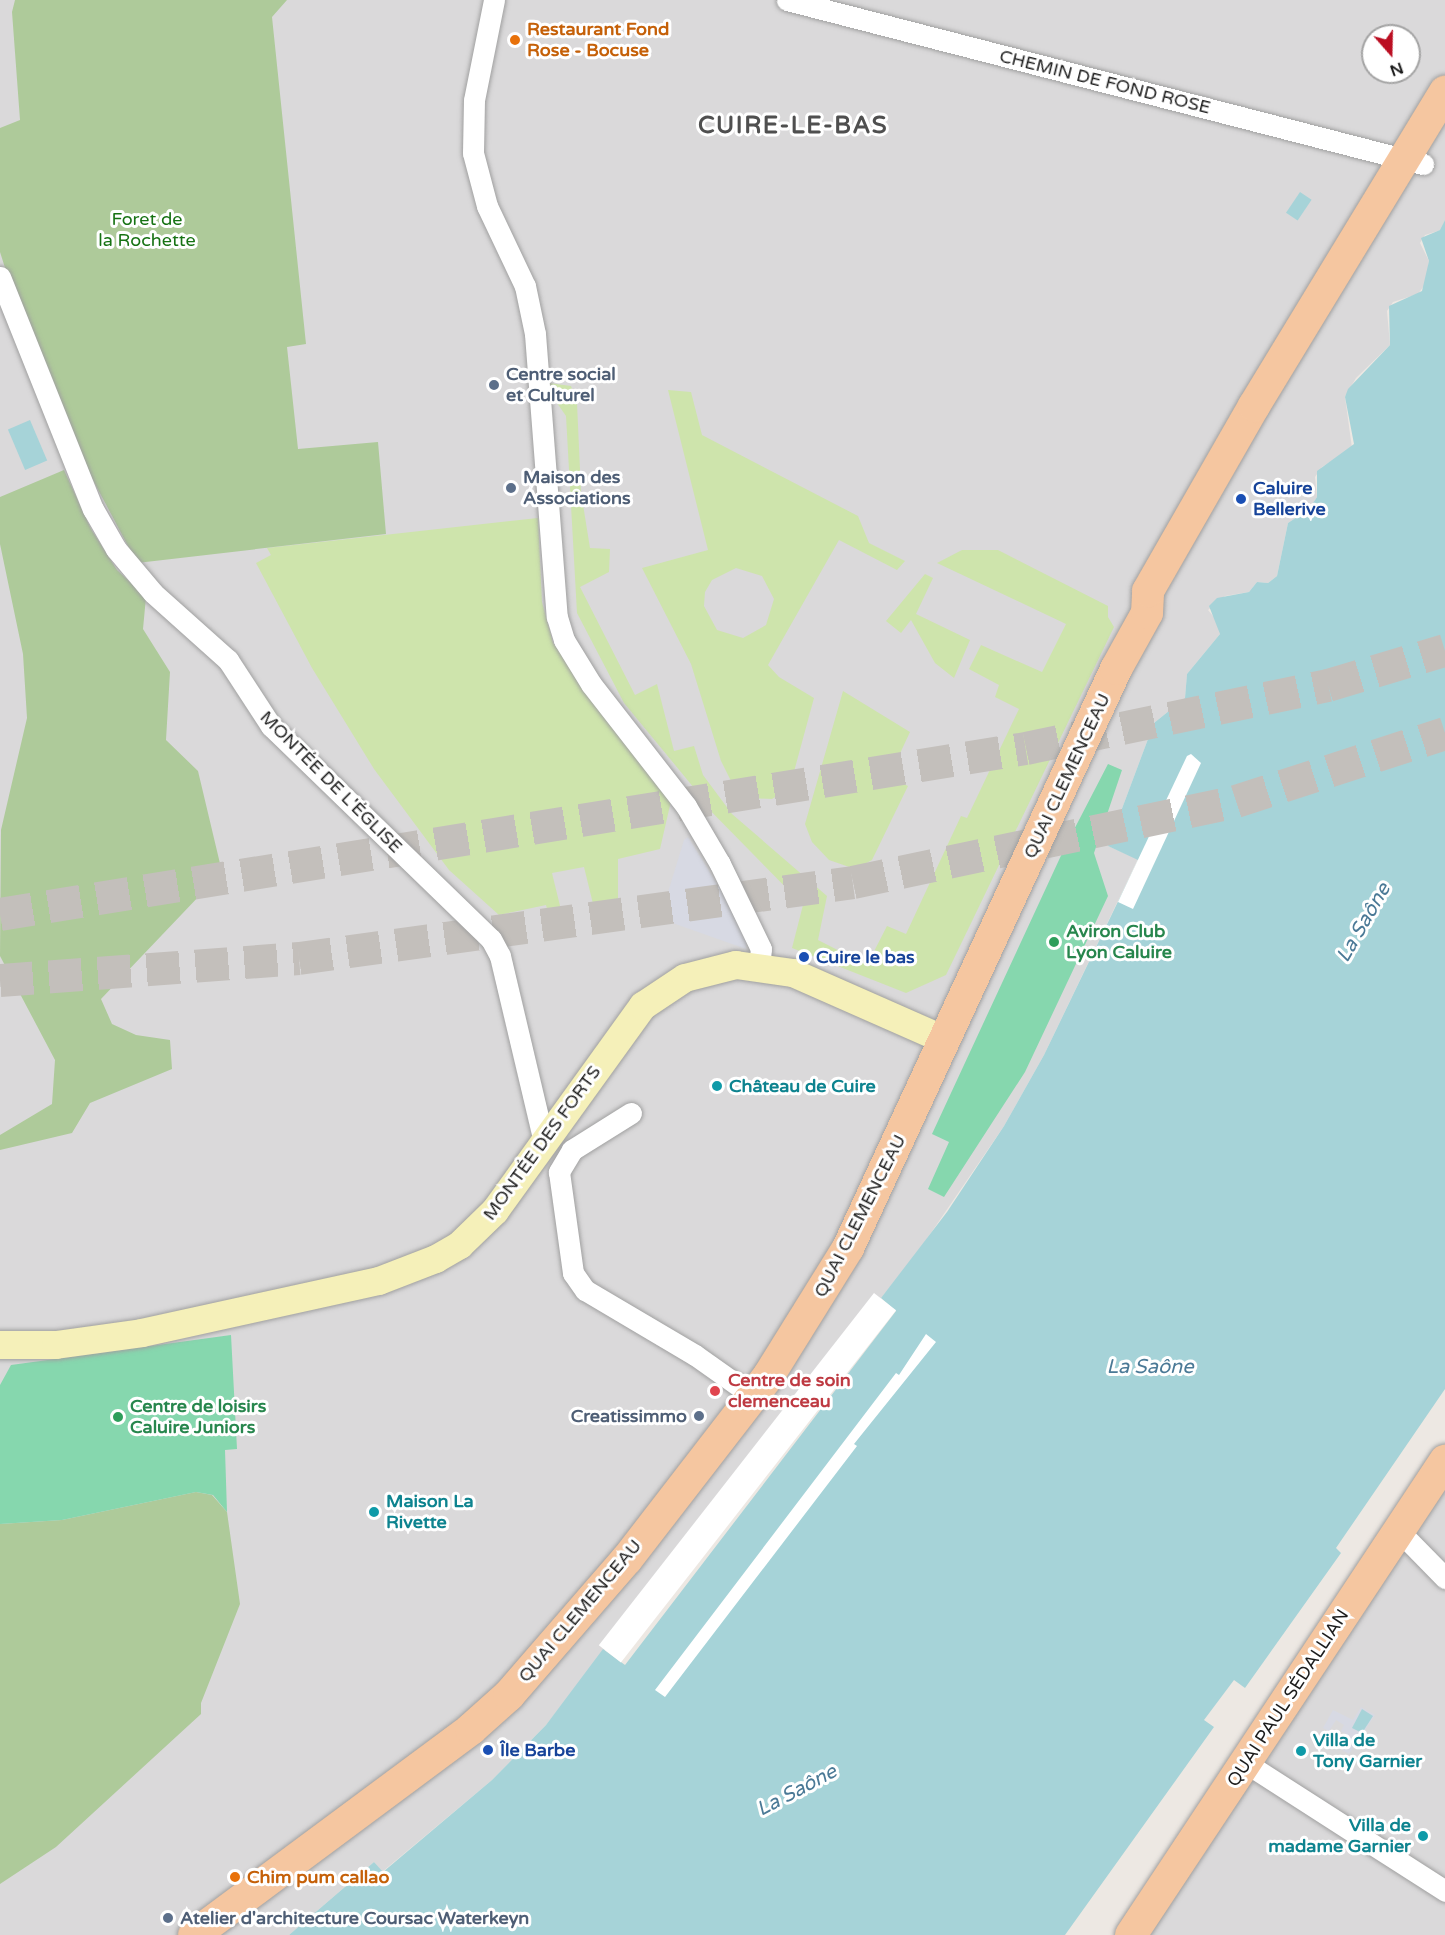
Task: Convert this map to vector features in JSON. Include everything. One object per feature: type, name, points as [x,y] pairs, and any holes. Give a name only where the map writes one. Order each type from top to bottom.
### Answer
[{"type":"main road","name":"QUAI CLEMENCEAU","points":[[203,1928],[471,1729],[508,1695],[627,1559],[753,1396],[848,1248],[1116,669],[1147,613],[1149,591],[1277,386],[1413,161],[1445,92]]},
{"type":"main road","name":"QUAI CLEMENCEAU","points":[[1413,161],[1445,127]]},
{"type":"main road","name":"QUAI PAUL SÉDALLIAN","points":[[1131,1935],[1445,1461]]},
{"type":"street","points":[[494,0],[474,100],[473,153],[487,206],[525,286],[535,334],[557,617],[564,640],[591,684],[686,806],[748,918],[761,949],[759,966]]},
{"type":"street","name":"CHEMIN DE FOND ROSE","points":[[787,0],[1413,161]]},
{"type":"street","name":"MONTÉE DE L'ÉGLISE","points":[[0,277],[93,509],[116,549],[153,593],[228,660],[271,726],[491,939],[500,956],[544,1142]]},
{"type":"street","name":"MONTÉE DES FORTS","points":[[0,1345],[56,1344],[142,1333],[285,1303],[406,1272],[460,1245],[481,1227],[643,1006],[685,978],[736,965],[759,966],[793,973],[945,1040]]},
{"type":"street","points":[[631,1113],[572,1150],[559,1172],[573,1273],[585,1290],[695,1355],[753,1396]]},
{"type":"street","points":[[1399,1532],[1445,1578]]},
{"type":"street","points":[[1246,1763],[1445,1891]]},
{"type":"shaded area","points":[[0,0],[1445,0],[1445,220],[1441,230],[1425,235],[1420,243],[1429,261],[1426,283],[1418,294],[1393,302],[1387,311],[1390,345],[1356,378],[1345,397],[1352,448],[1322,467],[1315,477],[1317,497],[1309,509],[1288,523],[1277,576],[1268,583],[1257,582],[1249,592],[1225,596],[1208,610],[1218,622],[1220,634],[1187,674],[1185,698],[1154,723],[1108,846],[1138,859],[1044,1055],[1004,1126],[922,1246],[546,1725],[492,1780],[382,1872],[374,1862],[289,1935],[0,1935]]},
{"type":"shaded area","points":[[688,837],[748,934],[746,949],[667,921],[662,912],[684,840]]},
{"type":"shaded area","points":[[1445,1475],[1445,1935],[1147,1935]]},
{"type":"shaded area","points":[[1361,1707],[1375,1715],[1349,1754],[1342,1750],[1350,1736],[1341,1731],[1344,1725],[1336,1720],[1329,1731],[1323,1728],[1333,1710],[1353,1720]]},
{"type":"green space","name":"Foret de la Rochette","points":[[15,0],[287,0],[272,17],[306,344],[287,347],[298,449],[378,442],[386,534],[137,563],[76,448],[21,318],[0,252],[0,128],[20,120],[12,12]]},
{"type":"green space","points":[[549,383],[571,386],[577,403],[581,492],[590,548],[610,549],[609,572],[580,587],[635,695],[657,684],[674,751],[694,746],[703,775],[732,814],[827,896],[818,940],[867,965],[887,926],[906,934],[961,816],[967,818],[1019,709],[995,697],[999,685],[969,669],[981,645],[1042,672],[1066,624],[937,563],[962,550],[998,550],[1108,606],[1108,617],[1114,627],[946,975],[906,993],[792,948],[803,905],[697,797],[699,794],[624,703],[577,613],[566,416],[550,393]]},
{"type":"green space","points":[[668,390],[691,392],[702,435],[858,516],[869,543],[905,561],[897,570],[839,540],[768,665],[779,677],[814,698],[792,779],[785,791],[772,799],[750,798],[732,783],[721,761],[691,664],[642,568],[708,550]],"holes":[[[736,568],[762,576],[774,599],[766,625],[743,638],[717,630],[704,606],[705,592],[712,580]]]},
{"type":"green space","points":[[64,470],[91,529],[117,570],[146,597],[143,629],[170,672],[166,740],[198,771],[222,872],[101,999],[112,1024],[136,1035],[170,1040],[172,1069],[90,1103],[72,1133],[0,1150],[0,1135],[52,1104],[55,1060],[0,956],[1,830],[27,718],[23,654],[0,544],[0,497]]},
{"type":"green space","points":[[538,518],[542,602],[553,643],[671,801],[660,849],[618,859],[618,914],[596,916],[584,867],[552,873],[562,914],[549,916],[546,905],[499,915],[449,870],[374,769],[312,668],[256,563],[271,555],[267,548]]},
{"type":"green space","points":[[925,574],[933,578],[916,614],[970,640],[954,678],[935,663],[911,620],[901,633],[886,621]]},
{"type":"green space","points":[[843,691],[910,732],[889,777],[908,786],[872,860],[855,869],[829,860],[812,842],[805,824]]},
{"type":"green space","name":"Aviron Club Lyon Caluire","points":[[1108,764],[1122,770],[1094,853],[1108,896],[1025,1072],[944,1197],[928,1189],[949,1142],[932,1134],[1065,847]]},
{"type":"green space","name":"Centre de loisirs Caluire Juniors","points":[[231,1335],[237,1449],[225,1450],[227,1512],[213,1495],[196,1492],[62,1520],[0,1524],[0,1385],[11,1365]]},
{"type":"green space","points":[[196,1492],[212,1495],[227,1512],[240,1604],[201,1703],[201,1714],[56,1847],[0,1884],[0,1524],[62,1520]]},
{"type":"water","points":[[1300,192],[1312,200],[1298,221],[1286,213]]},
{"type":"water","name":"La Saône","points":[[1445,220],[1445,1389],[1336,1548],[1341,1553],[1245,1688],[1234,1680],[1204,1720],[1214,1727],[1065,1935],[289,1935],[374,1862],[383,1872],[492,1780],[546,1725],[603,1649],[625,1665],[896,1311],[881,1298],[947,1212],[1004,1126],[1044,1055],[1138,860],[1108,846],[1154,723],[1185,698],[1187,674],[1220,634],[1209,606],[1217,598],[1249,592],[1257,582],[1268,583],[1277,576],[1288,523],[1309,509],[1317,497],[1317,471],[1354,444],[1345,397],[1348,389],[1390,345],[1389,306],[1422,291],[1429,261],[1421,238],[1440,230]]},
{"type":"water","points":[[30,420],[47,461],[25,470],[8,429]]},
{"type":"water","points":[[1362,1709],[1373,1716],[1362,1733],[1352,1728]]},
{"type":"pier","points":[[1191,754],[1201,763],[1133,909],[1118,902],[1187,756]]},
{"type":"pier","points":[[874,1293],[896,1310],[621,1662],[599,1645]]},
{"type":"pier","points":[[926,1334],[936,1342],[854,1444],[857,1446],[665,1697],[655,1690],[896,1373],[899,1375]]},
{"type":"tunnel","points":[[0,914],[1026,748],[1328,685],[1445,650]]},
{"type":"tunnel","points":[[0,980],[299,958],[853,882],[1236,801],[1445,733]]},
{"type":"place","name":"Restaurant Fond Rose - Bocuse","points":[[515,40]]},
{"type":"place","name":"Centre social et Culturel","points":[[494,385]]},
{"type":"place","name":"Maison des Associations","points":[[511,488]]},
{"type":"place","name":"Caluire Bellerive","points":[[1241,499]]},
{"type":"place","name":"Aviron Club Lyon Caluire","points":[[1054,942]]},
{"type":"place","name":"Cuire le bas","points":[[804,957]]},
{"type":"place","name":"Château de Cuire","points":[[717,1086]]},
{"type":"place","name":"Centre de soin clemenceau","points":[[715,1391]]},
{"type":"place","name":"Creatissimmo","points":[[699,1416]]},
{"type":"place","name":"Centre de loisirs Caluire Juniors","points":[[118,1417]]},
{"type":"place","name":"Maison La Rivette","points":[[374,1512]]},
{"type":"place","name":"Île Barbe","points":[[488,1750]]},
{"type":"place","name":"Villa de Tony Garnier","points":[[1301,1751]]},
{"type":"place","name":"Villa de madame Garnier","points":[[1423,1836]]},
{"type":"place","name":"Chim pum callao","points":[[235,1877]]},
{"type":"place","name":"Atelier d'architecture Coursac Waterkeyn","points":[[168,1918]]},
{"type":"district","name":"CUIRE-LE-BAS","points":[[793,126]]}]
